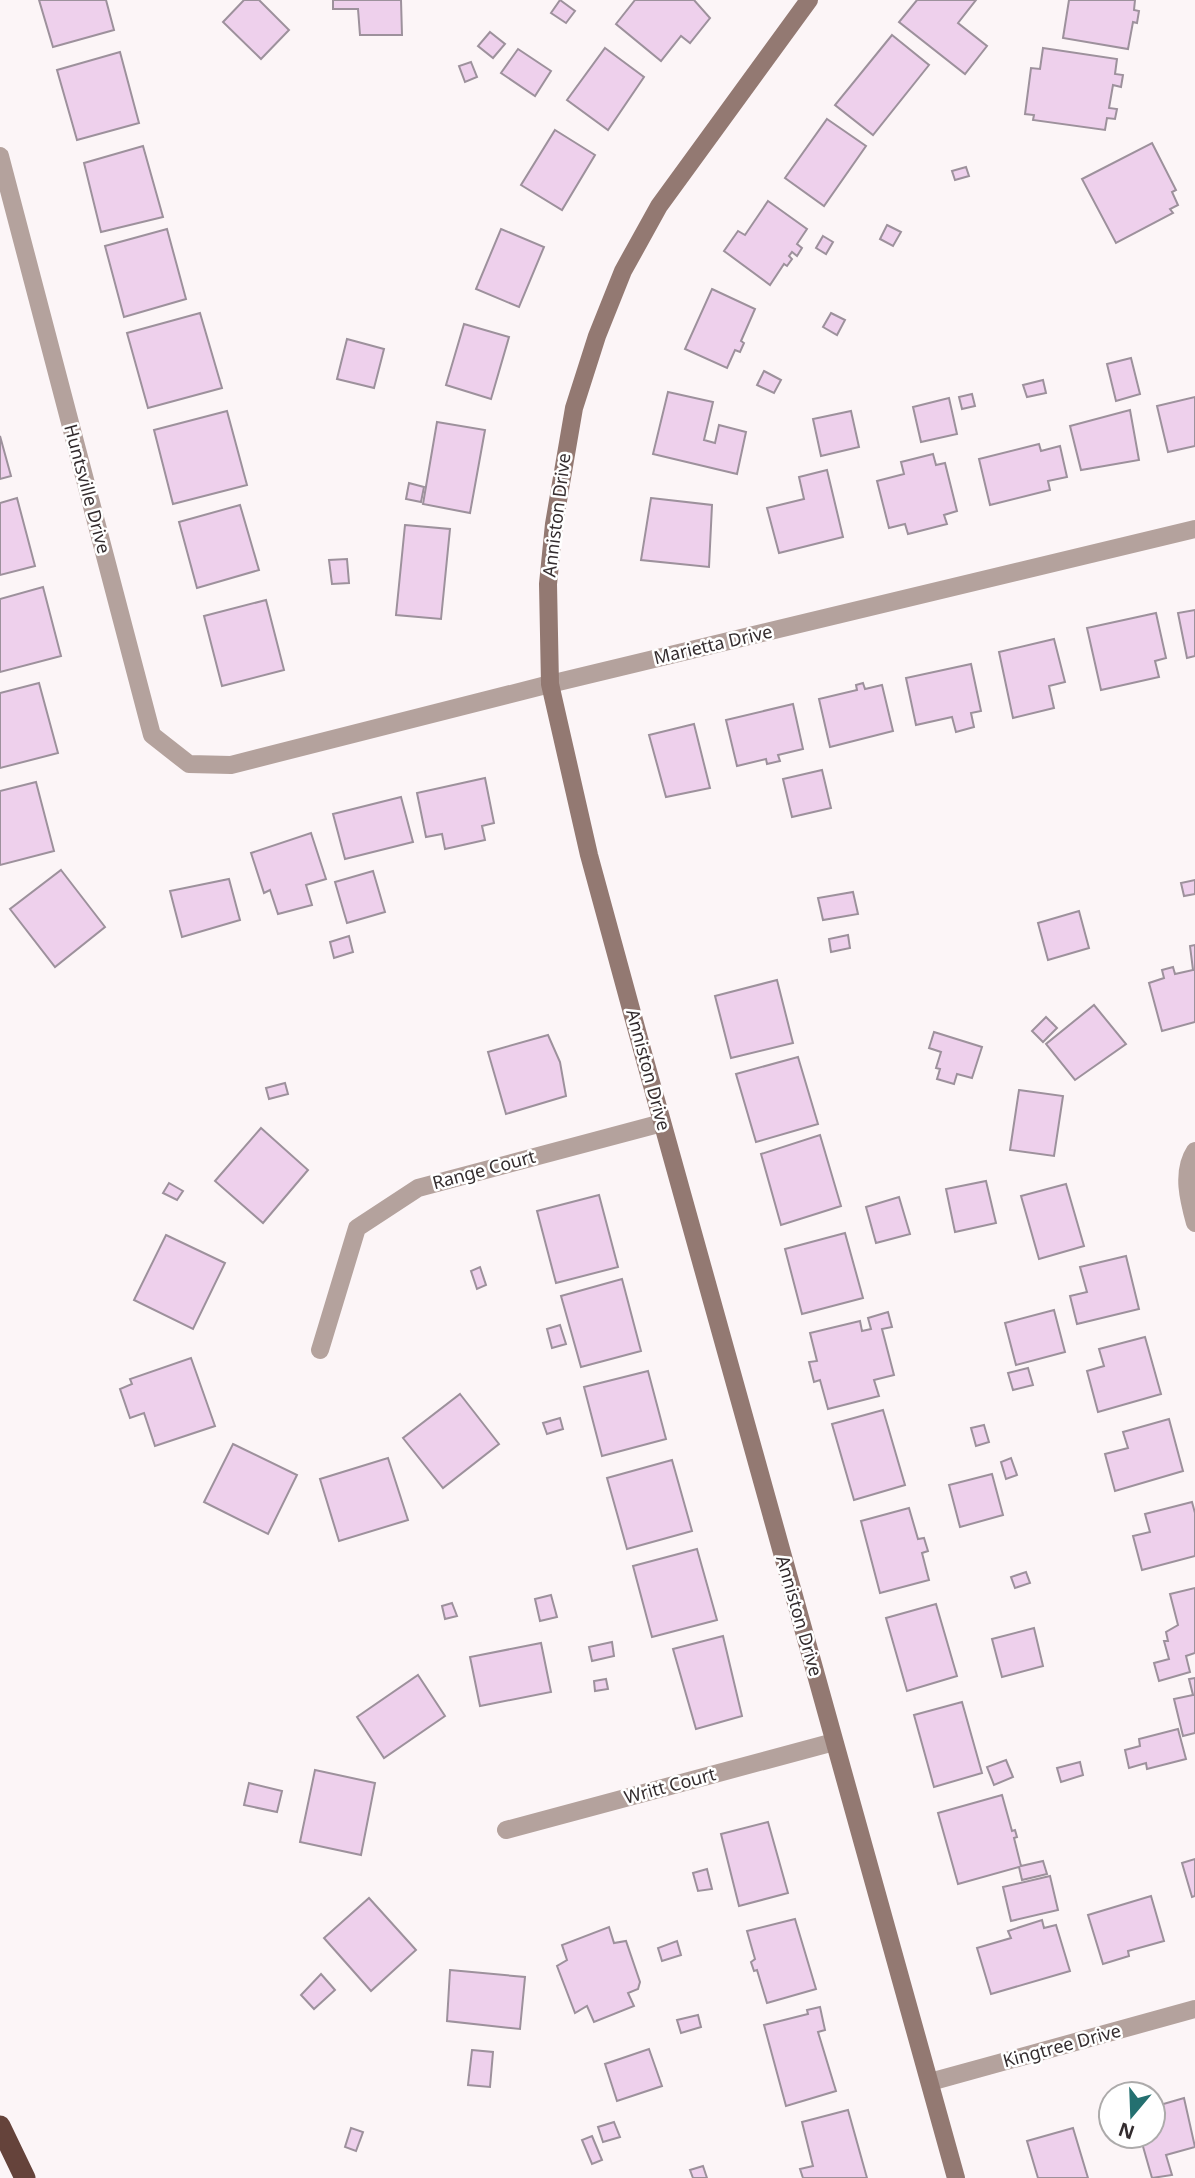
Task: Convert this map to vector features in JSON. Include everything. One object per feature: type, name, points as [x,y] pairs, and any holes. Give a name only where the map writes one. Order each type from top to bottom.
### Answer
[{"type":"highway","points":[[0,2126],[24,2178]]},
{"type":"street","name":"Anniston Drive","points":[[808,0],[659,206],[623,271],[597,336],[574,408],[554,523],[548,584],[550,684],[589,855],[956,2178]]},
{"type":"street","name":"Huntsville Drive","points":[[0,156],[152,735],[189,764],[231,765]]},
{"type":"street","name":"Marietta Drive","points":[[231,765],[550,684],[1195,529]]},
{"type":"street","name":"Range Court","points":[[320,1350],[357,1228],[418,1188],[662,1123]]},
{"type":"street","points":[[1195,1151],[1188,1169],[1188,1192],[1195,1223]]},
{"type":"street","name":"Writt Court","points":[[506,1830],[834,1742]]},
{"type":"street","name":"Kingtree Drive","points":[[930,2082],[1195,2010]]},
{"type":"building","points":[[39,0],[106,0],[114,30],[53,47]]},
{"type":"building","points":[[244,0],[259,0],[289,30],[261,59],[223,22]]},
{"type":"building","points":[[333,0],[401,0],[402,35],[360,35],[358,9],[333,9]]},
{"type":"building","points":[[560,0],[575,11],[566,23],[551,13]]},
{"type":"building","points":[[635,0],[694,0],[710,18],[690,43],[681,36],[661,61],[616,24]]},
{"type":"building","points":[[917,0],[976,0],[958,23],[987,46],[965,74],[899,22]]},
{"type":"building","points":[[1069,0],[1135,0],[1134,10],[1139,11],[1137,23],[1133,22],[1128,49],[1063,38]]},
{"type":"building","points":[[490,32],[505,44],[493,58],[478,46]]},
{"type":"building","points":[[892,35],[929,65],[873,135],[835,105]]},
{"type":"building","points":[[605,48],[644,77],[608,130],[567,100]]},
{"type":"building","points":[[1043,48],[1117,59],[1115,74],[1123,75],[1121,87],[1113,85],[1109,108],[1117,109],[1115,119],[1107,118],[1105,130],[1033,120],[1034,115],[1025,114],[1031,68],[1040,69]]},
{"type":"building","points":[[518,49],[551,71],[535,96],[501,73]]},
{"type":"building","points":[[120,52],[139,123],[77,140],[57,70]]},
{"type":"building","points":[[471,62],[477,77],[465,82],[459,66]]},
{"type":"building","points":[[827,119],[866,146],[824,206],[785,178]]},
{"type":"building","points":[[555,130],[595,155],[562,210],[521,185]]},
{"type":"building","points":[[1152,143],[1176,190],[1172,192],[1178,205],[1170,209],[1173,213],[1116,243],[1082,179]]},
{"type":"building","points":[[143,146],[163,217],[101,232],[84,163]]},
{"type":"building","points":[[966,167],[969,176],[955,180],[952,171]]},
{"type":"building","points":[[768,201],[807,229],[797,244],[802,248],[797,256],[792,252],[789,256],[792,259],[787,266],[784,264],[770,285],[724,251],[738,231],[745,235]]},
{"type":"building","points":[[887,225],[901,232],[893,246],[880,239]]},
{"type":"building","points":[[167,229],[186,299],[124,317],[105,246]]},
{"type":"building","points":[[501,229],[544,247],[519,307],[476,289]]},
{"type":"building","points":[[823,236],[833,242],[826,254],[816,248]]},
{"type":"building","points":[[712,289],[755,309],[741,341],[744,343],[740,352],[735,350],[727,368],[685,349]]},
{"type":"building","points":[[200,313],[222,388],[148,408],[127,333]]},
{"type":"building","points":[[831,313],[845,320],[837,335],[823,327]]},
{"type":"building","points":[[464,324],[509,337],[491,399],[446,385]]},
{"type":"building","points":[[347,339],[384,349],[374,388],[337,379]]},
{"type":"building","points":[[1131,358],[1140,394],[1116,401],[1107,364]]},
{"type":"building","points":[[764,371],[781,380],[774,393],[757,385]]},
{"type":"building","points":[[1043,380],[1046,393],[1027,397],[1023,385]]},
{"type":"building","points":[[668,392],[713,402],[704,440],[715,443],[719,425],[746,432],[737,474],[653,454]]},
{"type":"building","points":[[972,394],[975,406],[962,409],[959,397]]},
{"type":"building","points":[[1195,397],[1195,446],[1168,452],[1157,406]]},
{"type":"building","points":[[949,398],[957,434],[921,442],[913,407]]},
{"type":"building","points":[[1130,410],[1139,460],[1081,470],[1070,426]]},
{"type":"building","points":[[227,411],[247,485],[173,504],[154,430]]},
{"type":"building","points":[[851,411],[859,447],[821,456],[813,419]]},
{"type":"building","points":[[437,422],[485,430],[470,513],[423,504]]},
{"type":"building","points":[[0,436],[11,476],[0,479]]},
{"type":"building","points":[[1039,444],[1041,451],[1060,446],[1067,477],[1048,481],[1050,490],[990,505],[979,459]]},
{"type":"building","points":[[933,454],[936,465],[945,463],[957,511],[944,515],[947,524],[908,534],[905,524],[889,528],[877,481],[904,474],[901,462]]},
{"type":"building","points":[[827,470],[843,537],[779,553],[767,508],[804,499],[799,477]]},
{"type":"building","points":[[409,483],[424,487],[421,502],[406,499]]},
{"type":"building","points":[[17,498],[35,566],[0,575],[0,503]]},
{"type":"building","points":[[651,498],[712,505],[709,567],[641,560]]},
{"type":"building","points":[[240,505],[259,570],[197,588],[179,522]]},
{"type":"building","points":[[405,525],[450,529],[441,619],[396,615]]},
{"type":"building","points":[[347,559],[349,583],[332,584],[329,560]]},
{"type":"building","points":[[43,587],[61,656],[0,672],[0,599]]},
{"type":"building","points":[[266,600],[284,670],[222,686],[204,616]]},
{"type":"building","points":[[1195,610],[1195,656],[1187,658],[1178,613]]},
{"type":"building","points":[[1156,613],[1166,658],[1155,661],[1159,677],[1101,690],[1087,628]]},
{"type":"building","points":[[1054,639],[1065,682],[1049,686],[1054,708],[1013,718],[999,652]]},
{"type":"building","points":[[971,664],[981,711],[971,713],[974,727],[956,732],[952,717],[916,725],[906,678]]},
{"type":"building","points":[[39,683],[58,753],[0,768],[0,693]]},
{"type":"building","points":[[863,683],[865,689],[882,685],[893,731],[830,747],[819,699],[857,690],[856,685]]},
{"type":"building","points":[[793,704],[803,749],[778,755],[780,761],[767,764],[766,759],[737,766],[726,720]]},
{"type":"building","points":[[694,724],[710,788],[666,797],[649,735]]},
{"type":"building","points":[[822,770],[831,808],[792,817],[783,779]]},
{"type":"building","points":[[485,778],[494,823],[482,826],[485,840],[445,849],[442,834],[426,837],[417,793]]},
{"type":"building","points":[[36,782],[54,851],[0,865],[0,791]]},
{"type":"building","points":[[401,797],[413,842],[345,859],[333,814]]},
{"type":"building","points":[[311,833],[326,879],[306,885],[312,905],[278,914],[270,890],[264,893],[251,853]]},
{"type":"building","points":[[61,870],[105,927],[55,967],[10,909]]},
{"type":"building","points":[[373,871],[385,912],[347,923],[335,882]]},
{"type":"building","points":[[229,879],[240,920],[182,937],[170,891]]},
{"type":"building","points":[[1195,880],[1195,894],[1184,896],[1181,883]]},
{"type":"building","points":[[853,892],[858,914],[823,920],[818,898]]},
{"type":"building","points":[[1079,911],[1089,948],[1048,960],[1038,923]]},
{"type":"building","points":[[848,935],[850,948],[831,952],[829,939]]},
{"type":"building","points":[[349,936],[353,952],[334,958],[330,942]]},
{"type":"building","points":[[1195,945],[1195,1022],[1162,1031],[1149,983],[1164,978],[1162,970],[1173,967],[1175,974],[1193,970],[1190,946]]},
{"type":"building","points":[[777,980],[793,1043],[731,1058],[715,996]]},
{"type":"building","points":[[1094,1005],[1126,1044],[1075,1080],[1046,1044]]},
{"type":"building","points":[[1046,1017],[1057,1028],[1043,1042],[1032,1031]]},
{"type":"building","points":[[934,1032],[982,1047],[972,1078],[957,1074],[954,1084],[937,1079],[940,1069],[936,1068],[941,1052],[929,1048]]},
{"type":"building","points":[[548,1035],[560,1062],[566,1096],[506,1114],[488,1052]]},
{"type":"building","points":[[798,1057],[818,1124],[756,1142],[736,1074]]},
{"type":"building","points":[[285,1083],[288,1094],[269,1099],[266,1088]]},
{"type":"building","points":[[1019,1090],[1063,1096],[1054,1156],[1010,1150]]},
{"type":"building","points":[[261,1128],[308,1170],[263,1223],[215,1181]]},
{"type":"building","points":[[820,1135],[841,1206],[781,1225],[761,1154]]},
{"type":"building","points":[[986,1181],[996,1223],[955,1232],[946,1189]]},
{"type":"building","points":[[169,1183],[183,1191],[177,1200],[163,1193]]},
{"type":"building","points":[[1066,1184],[1084,1246],[1039,1259],[1021,1196]]},
{"type":"building","points":[[599,1195],[618,1267],[556,1283],[537,1211]]},
{"type":"building","points":[[899,1197],[910,1234],[876,1243],[866,1207]]},
{"type":"building","points":[[845,1233],[863,1298],[802,1314],[785,1249]]},
{"type":"building","points":[[166,1235],[225,1263],[193,1329],[134,1300]]},
{"type":"building","points":[[1126,1256],[1139,1309],[1077,1324],[1070,1296],[1087,1292],[1080,1267]]},
{"type":"building","points":[[480,1267],[486,1285],[477,1289],[471,1271]]},
{"type":"building","points":[[622,1279],[641,1351],[581,1367],[561,1296]]},
{"type":"building","points":[[1054,1310],[1065,1352],[1016,1365],[1005,1323]]},
{"type":"building","points":[[888,1312],[892,1327],[882,1329],[894,1375],[874,1380],[879,1396],[828,1409],[820,1380],[814,1382],[809,1362],[817,1361],[810,1333],[860,1321],[862,1331],[871,1329],[868,1318]]},
{"type":"building","points":[[560,1325],[566,1344],[552,1348],[547,1329]]},
{"type":"building","points":[[1145,1337],[1161,1394],[1098,1412],[1087,1371],[1104,1366],[1099,1349]]},
{"type":"building","points":[[191,1358],[215,1426],[155,1446],[144,1413],[130,1418],[120,1389],[132,1384],[130,1379]]},
{"type":"building","points":[[1028,1368],[1033,1385],[1013,1390],[1008,1373]]},
{"type":"building","points":[[648,1371],[666,1439],[602,1456],[584,1387]]},
{"type":"building","points":[[460,1394],[499,1444],[443,1488],[403,1438]]},
{"type":"building","points":[[883,1410],[905,1485],[854,1500],[832,1424]]},
{"type":"building","points":[[560,1418],[563,1429],[547,1434],[543,1423]]},
{"type":"building","points":[[1169,1419],[1183,1471],[1115,1491],[1105,1454],[1128,1448],[1123,1432]]},
{"type":"building","points":[[984,1425],[989,1442],[976,1446],[971,1428]]},
{"type":"building","points":[[233,1444],[297,1475],[268,1534],[204,1502]]},
{"type":"building","points":[[388,1458],[408,1520],[339,1541],[320,1479]]},
{"type":"building","points":[[1011,1458],[1017,1475],[1006,1479],[1001,1462]]},
{"type":"building","points":[[672,1460],[692,1531],[627,1549],[607,1478]]},
{"type":"building","points":[[992,1474],[1003,1515],[960,1527],[949,1485]]},
{"type":"building","points":[[1192,1502],[1195,1513],[1195,1556],[1142,1570],[1133,1536],[1150,1532],[1145,1514]]},
{"type":"building","points":[[909,1508],[918,1539],[924,1538],[928,1551],[922,1553],[929,1580],[880,1593],[861,1521]]},
{"type":"building","points":[[697,1549],[717,1620],[652,1637],[633,1566]]},
{"type":"building","points":[[1026,1572],[1030,1583],[1015,1588],[1011,1577]]},
{"type":"building","points":[[1195,1588],[1195,1653],[1186,1656],[1190,1672],[1159,1681],[1154,1663],[1169,1659],[1164,1641],[1168,1641],[1166,1632],[1178,1625],[1170,1594]]},
{"type":"building","points":[[551,1595],[557,1617],[540,1621],[535,1599]]},
{"type":"building","points":[[452,1603],[457,1616],[445,1619],[442,1606]]},
{"type":"building","points":[[936,1604],[957,1676],[907,1691],[886,1618]]},
{"type":"building","points":[[1034,1628],[1043,1666],[1002,1677],[992,1639]]},
{"type":"building","points":[[723,1636],[742,1716],[696,1729],[673,1649]]},
{"type":"building","points":[[612,1642],[614,1656],[592,1661],[589,1647]]},
{"type":"building","points":[[541,1643],[551,1692],[480,1706],[470,1657]]},
{"type":"building","points":[[418,1675],[445,1716],[384,1758],[357,1717]]},
{"type":"building","points":[[1195,1678],[1195,1733],[1183,1736],[1174,1699],[1193,1695],[1189,1679]]},
{"type":"building","points":[[606,1679],[608,1689],[595,1691],[594,1681]]},
{"type":"building","points":[[962,1702],[982,1773],[934,1787],[914,1715]]},
{"type":"building","points":[[1178,1729],[1186,1759],[1147,1769],[1146,1763],[1129,1768],[1125,1750],[1140,1746],[1139,1739]]},
{"type":"building","points":[[1006,1760],[1013,1777],[994,1785],[987,1767]]},
{"type":"building","points":[[1080,1762],[1083,1775],[1061,1782],[1057,1768]]},
{"type":"building","points":[[315,1770],[375,1783],[361,1855],[300,1842]]},
{"type":"building","points":[[249,1783],[282,1791],[277,1812],[244,1805]]},
{"type":"building","points":[[1002,1795],[1012,1831],[1015,1830],[1017,1837],[1014,1838],[1021,1866],[1043,1861],[1047,1874],[1022,1880],[1019,1867],[958,1884],[938,1813]]},
{"type":"building","points":[[768,1822],[788,1893],[739,1906],[721,1834]]},
{"type":"building","points":[[1195,1859],[1195,1896],[1192,1897],[1182,1863]]},
{"type":"building","points":[[707,1869],[712,1889],[698,1891],[693,1873]]},
{"type":"building","points":[[1050,1876],[1058,1910],[1011,1921],[1003,1887]]},
{"type":"building","points":[[1151,1896],[1164,1941],[1128,1951],[1129,1956],[1103,1964],[1088,1915]]},
{"type":"building","points":[[369,1898],[416,1950],[371,1991],[324,1938]]},
{"type":"building","points":[[795,1919],[816,1989],[767,2003],[757,1970],[754,1971],[751,1962],[755,1959],[747,1931]]},
{"type":"building","points":[[1042,1920],[1044,1928],[1056,1925],[1070,1971],[991,1994],[977,1948],[1011,1938],[1008,1931]]},
{"type":"building","points":[[609,1927],[614,1943],[626,1941],[640,1982],[638,1989],[628,1993],[634,2006],[594,2022],[587,2006],[575,2013],[557,1966],[567,1960],[562,1945]]},
{"type":"building","points":[[677,1941],[681,1955],[662,1961],[658,1948]]},
{"type":"building","points":[[450,1970],[525,1977],[520,2029],[447,2021]]},
{"type":"building","points":[[321,1974],[335,1990],[314,2009],[301,1995]]},
{"type":"building","points":[[820,2007],[825,2030],[818,2032],[836,2091],[786,2106],[764,2025],[808,2014],[807,2010]]},
{"type":"building","points":[[698,2015],[701,2027],[681,2033],[677,2020]]},
{"type":"building","points":[[649,2049],[662,2086],[617,2101],[605,2064]]},
{"type":"building","points":[[472,2050],[493,2052],[490,2087],[468,2085]]},
{"type":"building","points":[[1184,2098],[1195,2147],[1166,2155],[1172,2175],[1152,2178],[1144,2150],[1167,2150],[1167,2103]]},
{"type":"building","points":[[848,2110],[867,2178],[803,2178],[800,2169],[813,2166],[802,2122]]},
{"type":"building","points":[[614,2122],[620,2137],[603,2142],[598,2127]]},
{"type":"building","points":[[351,2128],[363,2132],[356,2151],[345,2147]]},
{"type":"building","points":[[1073,2128],[1088,2178],[1038,2178],[1027,2141]]},
{"type":"building","points":[[592,2136],[602,2160],[592,2164],[582,2140]]},
{"type":"building","points":[[703,2166],[707,2178],[693,2178],[690,2170]]}]
